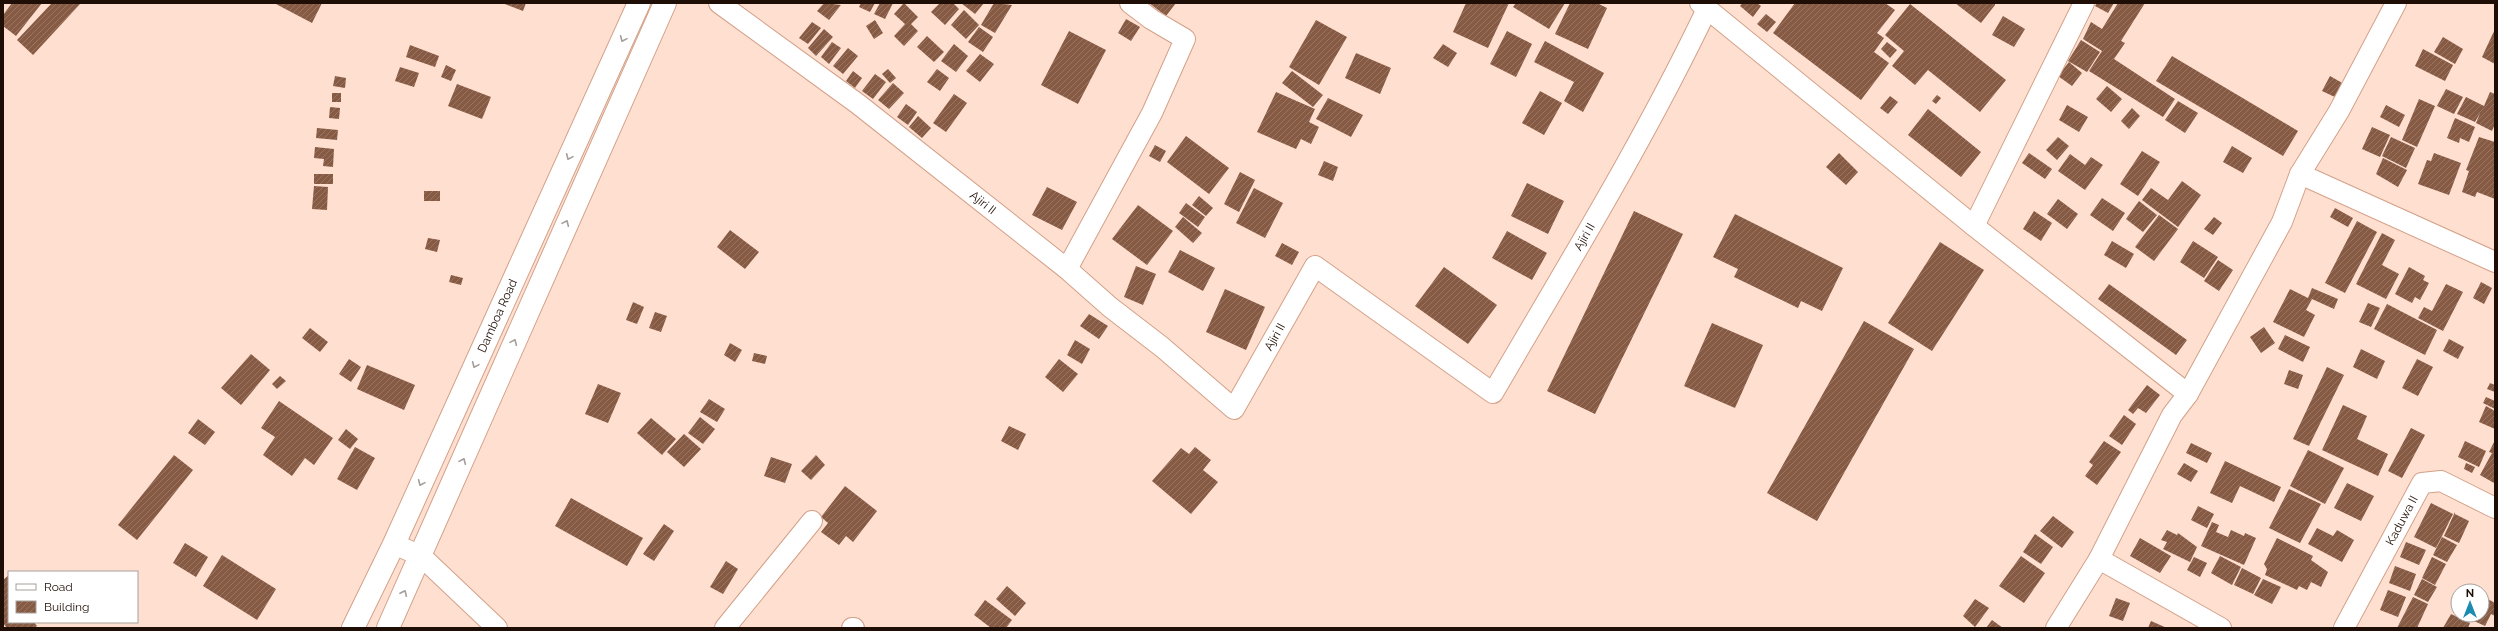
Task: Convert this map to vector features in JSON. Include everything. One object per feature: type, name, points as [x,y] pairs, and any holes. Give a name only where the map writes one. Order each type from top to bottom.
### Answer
[{"type":"main road","name":"Damboa Road","points":[[353,628],[394,544],[639,3]]},
{"type":"main road","points":[[388,628],[421,556],[597,152],[665,3]]},
{"type":"street","name":"Ajiri II","points":[[719,3],[858,104],[1067,269],[1110,307],[1162,348],[1234,409],[1315,266],[1493,392],[1609,195],[1684,58],[1703,6]]},
{"type":"street","points":[[1067,269],[1152,113],[1185,39],[1151,19],[1130,3]]},
{"type":"street","points":[[1974,226],[2084,3]]},
{"type":"street","points":[[2056,628],[2099,559],[2172,415],[2188,394],[2282,222],[2300,174],[2339,111],[2396,3]]},
{"type":"street","points":[[1703,6],[1974,226],[2188,394]]},
{"type":"street","points":[[2300,174],[2495,262]]},
{"type":"street","name":"Kaduwa II","points":[[2344,628],[2422,483],[2441,481],[2495,508]]},
{"type":"street","points":[[728,627],[812,521]]},
{"type":"street","points":[[394,544],[421,556],[497,628]]},
{"type":"street","points":[[2099,559],[2221,628]]},
{"type":"building","points":[[12,3],[42,3],[16,36],[3,26],[3,15]]},
{"type":"building","points":[[52,3],[81,3],[33,55],[17,40]]},
{"type":"building","points":[[274,3],[322,3],[312,23]]},
{"type":"building","points":[[502,3],[526,3],[523,11]]},
{"type":"building","points":[[824,3],[841,5],[829,20],[817,11]]},
{"type":"building","points":[[861,3],[875,3],[870,12],[859,7]]},
{"type":"building","points":[[880,3],[893,3],[885,19],[874,14]]},
{"type":"building","points":[[904,3],[918,17],[911,24],[918,31],[904,46],[894,36],[905,24],[894,14]]},
{"type":"building","points":[[940,3],[953,3],[959,9],[945,25],[931,12]]},
{"type":"building","points":[[961,3],[984,3],[975,14]]},
{"type":"building","points":[[994,3],[1012,5],[995,33],[981,25]]},
{"type":"building","points":[[1149,3],[1176,3],[1166,16]]},
{"type":"building","points":[[1466,3],[1509,3],[1488,48],[1453,32]]},
{"type":"building","points":[[1516,3],[1565,3],[1549,29],[1513,7]]},
{"type":"building","points":[[1570,3],[1597,3],[1607,8],[1588,49],[1555,34]]},
{"type":"building","points":[[1742,3],[1757,3],[1761,6],[1753,17],[1740,6]]},
{"type":"building","points":[[1795,3],[1885,3],[1895,10],[1877,33],[1884,38],[1874,52],[1889,63],[1861,100],[1773,33]]},
{"type":"building","points":[[1955,3],[1995,3],[1995,5],[1981,23]]},
{"type":"building","points":[[2097,3],[2114,3],[2108,13],[2095,6]]},
{"type":"building","points":[[2118,3],[2145,3],[2121,41],[2125,43],[2114,59],[2175,99],[2163,117],[2089,71],[2102,51],[2083,39],[2091,22],[2102,29]]},
{"type":"building","points":[[1910,4],[2006,80],[1980,112],[1928,70],[1915,85],[1892,66],[1904,51],[1885,35]]},
{"type":"building","points":[[964,10],[979,25],[966,39],[951,25]]},
{"type":"building","points":[[1766,14],[1776,22],[1767,32],[1757,24]]},
{"type":"building","points":[[2003,16],[2025,29],[2014,47],[1992,35]]},
{"type":"building","points":[[1126,19],[1140,27],[1131,41],[1118,33]]},
{"type":"building","points":[[875,20],[883,33],[874,39],[866,26]]},
{"type":"building","points":[[1316,20],[1347,37],[1319,85],[1289,67]]},
{"type":"building","points":[[812,22],[821,28],[808,44],[799,38]]},
{"type":"building","points":[[979,27],[993,37],[983,52],[968,42]]},
{"type":"building","points":[[824,29],[833,37],[816,56],[808,48]]},
{"type":"building","points":[[2495,29],[2495,64],[2482,57]]},
{"type":"building","points":[[1069,31],[1106,50],[1078,104],[1041,85]]},
{"type":"building","points":[[1507,31],[1532,44],[1516,77],[1490,64]]},
{"type":"building","points":[[927,36],[944,52],[934,62],[917,47]]},
{"type":"building","points":[[2443,37],[2463,49],[2455,64],[2434,52]]},
{"type":"building","points":[[2081,40],[2100,52],[2087,72],[2068,61]]},
{"type":"building","points":[[1545,41],[1604,73],[1583,112],[1564,101],[1574,82],[1534,62]]},
{"type":"building","points":[[832,42],[841,48],[829,64],[821,57]]},
{"type":"building","points":[[1887,42],[1897,50],[1890,58],[1881,49]]},
{"type":"building","points":[[954,44],[968,56],[956,72],[941,61]]},
{"type":"building","points":[[1443,44],[1457,53],[1448,67],[1433,58]]},
{"type":"building","points":[[410,45],[439,56],[435,67],[406,57]]},
{"type":"building","points":[[848,48],[858,56],[843,74],[833,66]]},
{"type":"building","points":[[2423,49],[2453,65],[2445,81],[2415,66]]},
{"type":"building","points":[[1356,53],[1391,68],[1380,94],[1345,78]]},
{"type":"building","points":[[980,54],[994,64],[980,82],[966,71]]},
{"type":"building","points":[[2172,56],[2298,131],[2283,156],[2156,81]]},
{"type":"building","points":[[2069,62],[2082,73],[2072,86],[2058,76]]},
{"type":"building","points":[[446,65],[456,70],[451,81],[441,77]]},
{"type":"building","points":[[400,67],[419,73],[414,87],[395,81]]},
{"type":"building","points":[[888,69],[896,78],[890,83],[882,74]]},
{"type":"building","points":[[937,69],[949,78],[940,91],[927,82]]},
{"type":"building","points":[[853,71],[862,78],[855,88],[846,81]]},
{"type":"building","points":[[1292,71],[1323,95],[1313,107],[1282,83]]},
{"type":"building","points":[[875,74],[886,82],[873,99],[862,91]]},
{"type":"building","points":[[335,76],[346,78],[345,88],[333,86]]},
{"type":"building","points":[[2330,76],[2344,84],[2337,98],[2322,91]]},
{"type":"building","points":[[893,83],[904,93],[889,109],[878,100]]},
{"type":"building","points":[[457,84],[491,97],[482,119],[448,106]]},
{"type":"building","points":[[2107,86],[2122,99],[2111,112],[2096,99]]},
{"type":"building","points":[[2446,89],[2463,97],[2454,114],[2437,106]]},
{"type":"building","points":[[1540,91],[1562,103],[1544,135],[1522,123]]},
{"type":"building","points":[[1276,92],[1315,109],[1309,122],[1319,127],[1311,144],[1301,139],[1296,149],[1257,132]]},
{"type":"building","points":[[2490,92],[2495,94],[2495,124],[2492,131],[2476,123],[2480,113],[2475,122],[2457,114],[2466,97],[2484,106]]},
{"type":"building","points":[[332,93],[341,93],[341,102],[332,102]]},
{"type":"building","points":[[954,94],[967,103],[946,132],[933,123]]},
{"type":"building","points":[[1937,95],[1941,98],[1936,104],[1932,101]]},
{"type":"building","points":[[1890,96],[1898,102],[1888,114],[1880,108]]},
{"type":"building","points":[[1328,98],[1363,115],[1351,137],[1316,119]]},
{"type":"building","points":[[2419,99],[2435,106],[2417,147],[2402,140]]},
{"type":"building","points":[[2178,101],[2198,113],[2185,133],[2165,120]]},
{"type":"building","points":[[906,104],[917,112],[908,125],[897,117]]},
{"type":"building","points":[[2067,105],[2088,117],[2079,132],[2059,120]]},
{"type":"building","points":[[2386,105],[2405,115],[2399,127],[2380,117]]},
{"type":"building","points":[[330,107],[340,108],[339,119],[329,118]]},
{"type":"building","points":[[2132,108],[2140,116],[2129,129],[2121,121]]},
{"type":"building","points":[[1928,109],[1981,152],[1961,177],[1908,135]]},
{"type":"building","points":[[918,116],[931,128],[922,138],[909,127]]},
{"type":"building","points":[[2455,118],[2475,127],[2469,142],[2460,138],[2459,143],[2447,138]]},
{"type":"building","points":[[2372,127],[2390,135],[2380,157],[2362,149]]},
{"type":"building","points":[[317,128],[338,130],[337,140],[316,138]]},
{"type":"building","points":[[1186,136],[1229,168],[1209,194],[1167,162]]},
{"type":"building","points":[[2058,137],[2069,146],[2057,160],[2046,150]]},
{"type":"building","points":[[2391,137],[2415,148],[2406,168],[2382,156]]},
{"type":"building","points":[[2479,137],[2495,142],[2495,199],[2477,192],[2475,197],[2462,192],[2469,171],[2466,170]]},
{"type":"building","points":[[1155,145],[1166,151],[1160,162],[1149,156]]},
{"type":"building","points":[[2232,146],[2252,158],[2243,173],[2223,162]]},
{"type":"building","points":[[315,147],[334,149],[333,167],[323,166],[324,159],[314,158]]},
{"type":"building","points":[[2142,151],[2160,162],[2138,196],[2120,184]]},
{"type":"building","points":[[1839,153],[1858,172],[1846,185],[1826,167]]},
{"type":"building","points":[[2029,153],[2052,169],[2045,179],[2022,163]]},
{"type":"building","points":[[2434,153],[2461,163],[2449,195],[2418,184],[2427,160],[2431,161]]},
{"type":"building","points":[[2070,154],[2085,165],[2091,157],[2103,165],[2085,190],[2058,171]]},
{"type":"building","points":[[2383,158],[2407,170],[2398,187],[2376,174]]},
{"type":"building","points":[[1324,161],[1338,167],[1333,181],[1318,175]]},
{"type":"building","points":[[1240,172],[1255,180],[1239,212],[1224,204]]},
{"type":"building","points":[[314,174],[333,174],[333,184],[314,184]]},
{"type":"building","points":[[2182,181],[2201,195],[2178,227],[2142,200],[2151,188],[2168,200]]},
{"type":"building","points":[[1527,183],[1564,201],[1548,234],[1511,216]]},
{"type":"building","points":[[314,186],[328,187],[327,210],[312,209]]},
{"type":"building","points":[[1047,187],[1077,202],[1062,230],[1032,215]]},
{"type":"building","points":[[1254,188],[1283,203],[1265,238],[1236,223]]},
{"type":"building","points":[[424,191],[440,191],[440,201],[424,201]]},
{"type":"building","points":[[1199,196],[1213,208],[1206,216],[1192,205]]},
{"type":"building","points":[[2102,198],[2125,213],[2113,231],[2090,215]]},
{"type":"building","points":[[2058,199],[2078,214],[2067,229],[2047,214]]},
{"type":"building","points":[[2139,201],[2157,215],[2143,232],[2126,219]]},
{"type":"building","points":[[1186,203],[1205,217],[1198,227],[1179,213]]},
{"type":"building","points":[[1138,205],[1173,231],[1147,265],[1112,239]]},
{"type":"building","points":[[2335,208],[2353,218],[2348,227],[2330,217]]},
{"type":"building","points":[[1634,211],[1683,234],[1595,414],[1547,391]]},
{"type":"building","points":[[2034,211],[2052,223],[2041,241],[2023,229]]},
{"type":"building","points":[[1735,214],[1843,268],[1822,311],[1801,301],[1798,308],[1734,277],[1738,269],[1713,257]]},
{"type":"building","points":[[2159,215],[2178,229],[2154,261],[2135,247]]},
{"type":"building","points":[[1183,217],[1202,233],[1193,243],[1175,227]]},
{"type":"building","points":[[2214,217],[2222,223],[2213,235],[2204,229]]},
{"type":"building","points":[[2357,221],[2377,232],[2345,293],[2325,283]]},
{"type":"building","points":[[730,230],[759,252],[745,269],[717,247]]},
{"type":"building","points":[[1507,231],[1547,253],[1532,280],[1492,258]]},
{"type":"building","points":[[2382,233],[2395,240],[2382,265],[2399,274],[2386,299],[2356,284]]},
{"type":"building","points":[[428,238],[440,240],[437,252],[425,249]]},
{"type":"building","points":[[2112,241],[2134,254],[2126,268],[2104,255]]},
{"type":"building","points":[[2193,241],[2218,257],[2204,278],[2180,262]]},
{"type":"building","points":[[1940,242],[1984,270],[1932,351],[1888,323]]},
{"type":"building","points":[[1282,243],[1299,252],[1292,265],[1275,256]]},
{"type":"building","points":[[1180,250],[1215,268],[1203,291],[1168,272]]},
{"type":"building","points":[[2218,260],[2233,270],[2219,291],[2204,281]]},
{"type":"building","points":[[1136,266],[1156,274],[1143,305],[1124,297]]},
{"type":"building","points":[[1444,267],[1497,305],[1468,344],[1415,306]]},
{"type":"building","points":[[2409,267],[2425,276],[2423,280],[2429,283],[2420,300],[2415,297],[2412,303],[2395,294]]},
{"type":"building","points":[[451,275],[463,278],[461,285],[449,282]]},
{"type":"building","points":[[2481,282],[2492,288],[2484,304],[2473,298]]},
{"type":"building","points":[[2109,284],[2187,340],[2176,355],[2098,299]]},
{"type":"building","points":[[2446,284],[2463,292],[2443,331],[2418,318],[2424,307],[2432,311]]},
{"type":"building","points":[[2312,288],[2338,299],[2334,309],[2312,299],[2306,310],[2315,315],[2304,337],[2273,322],[2290,289],[2308,298]]},
{"type":"building","points":[[1225,289],[1265,307],[1246,350],[1206,332]]},
{"type":"building","points":[[633,302],[644,307],[637,324],[626,320]]},
{"type":"building","points":[[2368,303],[2380,308],[2371,327],[2359,322]]},
{"type":"building","points":[[2387,304],[2437,330],[2425,355],[2374,329]]},
{"type":"building","points":[[655,312],[667,316],[661,332],[649,328]]},
{"type":"building","points":[[1089,314],[1108,326],[1099,339],[1080,326]]},
{"type":"building","points":[[1864,321],[1914,349],[1817,521],[1767,493]]},
{"type":"building","points":[[1712,323],[1763,345],[1735,408],[1684,386]]},
{"type":"building","points":[[2264,327],[2275,343],[2261,353],[2250,337]]},
{"type":"building","points":[[310,328],[328,342],[320,352],[302,338]]},
{"type":"building","points":[[2285,335],[2310,347],[2303,362],[2278,349]]},
{"type":"building","points":[[2449,339],[2464,347],[2458,359],[2443,351]]},
{"type":"building","points":[[1075,340],[1090,349],[1082,364],[1067,355]]},
{"type":"building","points":[[730,343],[742,350],[735,362],[724,355]]},
{"type":"building","points":[[2361,349],[2385,361],[2377,379],[2353,367]]},
{"type":"building","points":[[754,353],[767,356],[765,364],[752,361]]},
{"type":"building","points":[[251,354],[270,370],[241,405],[221,388]]},
{"type":"building","points":[[349,359],[361,367],[351,382],[339,374]]},
{"type":"building","points":[[1059,359],[1078,374],[1063,392],[1045,377]]},
{"type":"building","points":[[2417,359],[2433,367],[2418,396],[2402,388]]},
{"type":"building","points":[[367,365],[415,385],[404,410],[357,389]]},
{"type":"building","points":[[2327,367],[2344,375],[2309,446],[2293,439]]},
{"type":"building","points":[[2289,370],[2303,375],[2298,389],[2284,384]]},
{"type":"building","points":[[280,376],[286,381],[277,389],[272,384]]},
{"type":"building","points":[[2490,383],[2495,385],[2495,392],[2487,389]]},
{"type":"building","points":[[598,384],[621,393],[608,423],[585,414]]},
{"type":"building","points":[[2147,385],[2160,395],[2146,413],[2138,408],[2133,414],[2128,410]]},
{"type":"building","points":[[2486,397],[2495,401],[2495,409],[2483,403]]},
{"type":"building","points":[[709,399],[725,409],[717,422],[700,412]]},
{"type":"building","points":[[279,401],[333,438],[314,465],[305,458],[292,476],[263,455],[275,437],[261,428]]},
{"type":"building","points":[[2343,405],[2367,416],[2357,439],[2388,454],[2378,476],[2322,450]]},
{"type":"building","points":[[2486,406],[2495,411],[2495,429],[2479,422]]},
{"type":"building","points":[[2124,415],[2136,424],[2122,445],[2109,436]]},
{"type":"building","points":[[700,417],[715,429],[703,444],[688,433]]},
{"type":"building","points":[[651,418],[676,439],[662,455],[637,433]]},
{"type":"building","points":[[198,419],[215,432],[205,445],[188,433]]},
{"type":"building","points":[[1009,426],[1026,434],[1018,450],[1001,441]]},
{"type":"building","points":[[2411,428],[2425,435],[2402,478],[2388,471]]},
{"type":"building","points":[[346,429],[358,439],[350,449],[338,440]]},
{"type":"building","points":[[684,434],[701,449],[684,467],[667,452]]},
{"type":"building","points":[[2495,440],[2494,483],[2480,475],[2492,453],[2489,452]]},
{"type":"building","points":[[2104,441],[2121,452],[2097,485],[2085,476],[2093,465],[2089,462]]},
{"type":"building","points":[[2465,441],[2486,451],[2479,467],[2458,457]]},
{"type":"building","points":[[2191,443],[2212,453],[2207,463],[2186,453]]},
{"type":"building","points":[[355,447],[375,458],[357,490],[337,479]]},
{"type":"building","points":[[1195,447],[1211,460],[1203,470],[1218,482],[1191,514],[1152,481],[1181,448],[1189,454]]},
{"type":"building","points":[[2308,450],[2344,468],[2325,504],[2290,486]]},
{"type":"building","points":[[174,455],[193,470],[137,540],[118,525]]},
{"type":"building","points":[[816,455],[825,465],[811,480],[801,471]]},
{"type":"building","points":[[771,457],[792,464],[785,483],[764,476]]},
{"type":"building","points":[[2225,461],[2281,487],[2274,502],[2240,486],[2232,503],[2210,493]]},
{"type":"building","points":[[2184,463],[2198,471],[2191,482],[2177,474]]},
{"type":"building","points":[[2466,463],[2475,467],[2472,473],[2464,469]]},
{"type":"building","points":[[2347,483],[2374,496],[2361,521],[2334,508]]},
{"type":"building","points":[[845,486],[877,511],[853,542],[846,536],[839,545],[821,532],[828,523],[821,517]]},
{"type":"building","points":[[2289,489],[2321,504],[2300,543],[2269,528]]},
{"type":"building","points":[[571,498],[643,538],[627,566],[555,526]]},
{"type":"building","points":[[2431,503],[2453,514],[2436,548],[2414,537]]},
{"type":"building","points":[[2198,506],[2214,514],[2207,528],[2191,520]]},
{"type":"building","points":[[2455,512],[2455,514],[2469,521],[2459,543],[2444,536]]},
{"type":"building","points":[[2053,516],[2074,532],[2062,548],[2040,531]]},
{"type":"building","points":[[2212,522],[2219,525],[2216,532],[2228,537],[2231,530],[2244,536],[2245,533],[2256,538],[2244,565],[2201,546]]},
{"type":"building","points":[[664,524],[674,531],[654,561],[643,554]]},
{"type":"building","points":[[2317,528],[2333,536],[2337,530],[2354,540],[2342,562],[2308,544]]},
{"type":"building","points":[[2167,530],[2177,535],[2178,533],[2197,547],[2190,562],[2163,549],[2167,542],[2161,540]]},
{"type":"building","points":[[2035,534],[2053,547],[2041,564],[2023,552]]},
{"type":"building","points":[[2442,537],[2457,545],[2447,562],[2433,555]]},
{"type":"building","points":[[2140,538],[2171,556],[2160,573],[2130,556]]},
{"type":"building","points":[[2277,538],[2313,556],[2311,560],[2328,572],[2321,587],[2311,582],[2307,590],[2299,586],[2297,590],[2265,575],[2267,569],[2264,564]]},
{"type":"building","points":[[2406,542],[2426,550],[2419,565],[2400,557]]},
{"type":"building","points":[[185,543],[208,557],[196,577],[173,563]]},
{"type":"building","points":[[222,555],[276,589],[257,620],[203,586]]},
{"type":"building","points":[[2021,556],[2045,573],[2024,603],[1999,586]]},
{"type":"building","points":[[2220,556],[2241,567],[2232,585],[2211,573]]},
{"type":"building","points":[[2194,557],[2207,563],[2200,577],[2187,570]]},
{"type":"building","points":[[2432,557],[2446,564],[2435,585],[2422,578]]},
{"type":"building","points":[[726,561],[738,569],[723,594],[710,587]]},
{"type":"building","points":[[2395,566],[2416,574],[2410,591],[2389,583]]},
{"type":"building","points":[[2242,568],[2261,578],[2253,594],[2234,585]]},
{"type":"building","points":[[8,576],[8,623],[35,623],[37,626],[34,628],[7,628],[3,623],[3,580]]},
{"type":"building","points":[[2263,579],[2281,587],[2272,604],[2254,595]]},
{"type":"building","points":[[2422,579],[2437,587],[2428,602],[2414,595]]},
{"type":"building","points":[[1007,586],[1026,603],[1015,616],[996,599]]},
{"type":"building","points":[[2388,590],[2406,597],[2398,617],[2380,610]]},
{"type":"building","points":[[2413,597],[2428,604],[2417,628],[2397,628]]},
{"type":"building","points":[[2116,598],[2130,603],[2123,621],[2109,616]]},
{"type":"building","points":[[1975,599],[1989,608],[1975,627],[1963,616]]},
{"type":"building","points":[[985,600],[1012,620],[1006,628],[991,628],[974,615]]},
{"type":"building","points":[[2490,600],[2495,603],[2495,616],[2491,614],[2490,616]]},
{"type":"building","points":[[2450,616],[2450,623],[2470,623],[2468,628],[2443,628]]},
{"type":"building","points":[[1992,620],[2003,628],[1986,628]]},
{"type":"building","points":[[2151,621],[2167,628],[2148,628]]},
{"type":"building","points":[[2478,623],[2486,623],[2485,626]]}]
